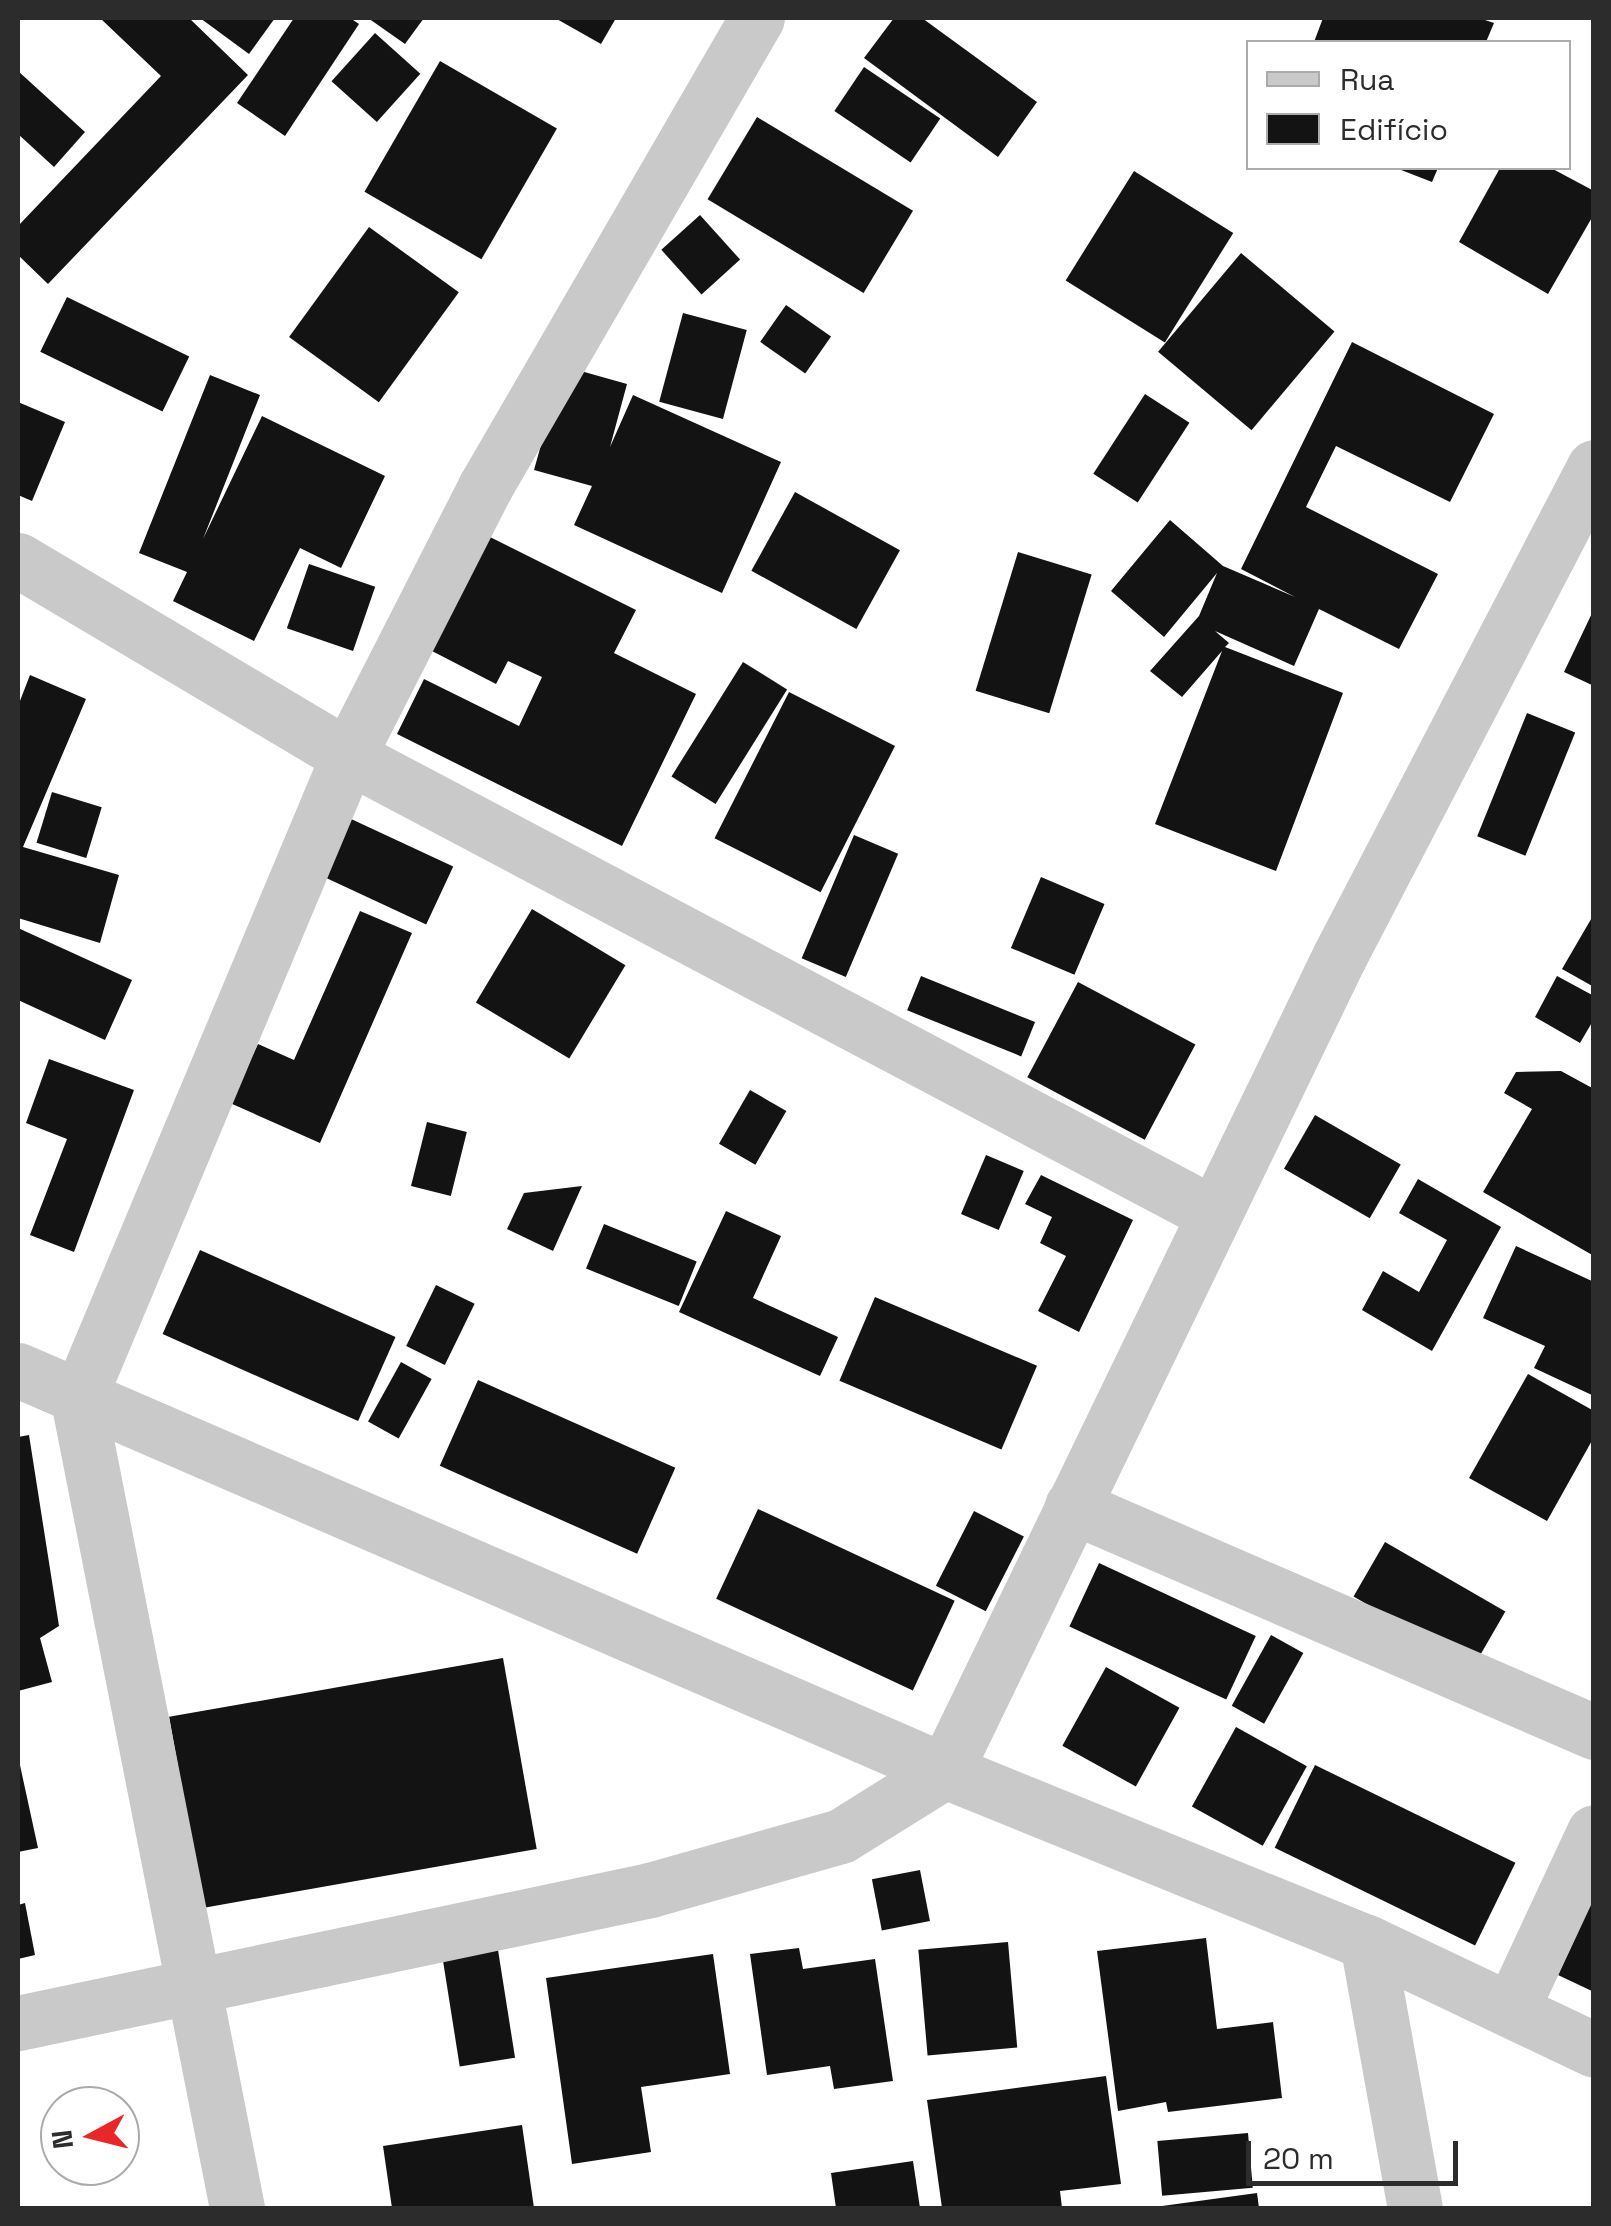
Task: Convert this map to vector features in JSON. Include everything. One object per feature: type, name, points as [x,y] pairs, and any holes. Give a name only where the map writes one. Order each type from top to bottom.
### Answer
[{"type":"street","points":[[237,2208],[78,1400],[348,756],[485,487],[757,18]]},
{"type":"street","points":[[18,2023],[650,1890],[841,1836],[945,1771],[1212,1213],[1594,466]]},
{"type":"street","points":[[18,560],[348,756],[1212,1213]]},
{"type":"street","points":[[18,1370],[78,1400],[945,1771],[1367,1942],[1594,2050]]},
{"type":"street","points":[[18,1411],[78,1400]]},
{"type":"street","points":[[1072,1506],[1594,1732]]},
{"type":"street","points":[[1511,2010],[1594,1832]]},
{"type":"street","points":[[1367,1942],[1414,2208]]},
{"type":"building","points":[[100,18],[189,18],[248,75],[48,284],[18,255],[18,226],[161,76]]},
{"type":"building","points":[[200,18],[275,18],[249,54]]},
{"type":"building","points":[[294,18],[350,18],[359,24],[285,136],[237,103]]},
{"type":"building","points":[[368,18],[424,18],[405,44]]},
{"type":"building","points":[[555,18],[616,18],[601,44]]},
{"type":"building","points":[[894,18],[922,18],[1037,102],[998,157],[864,58]]},
{"type":"building","points":[[1323,18],[1479,18],[1494,23],[1487,40],[1315,40]]},
{"type":"building","points":[[375,33],[420,74],[377,122],[332,81]]},
{"type":"building","points":[[440,61],[557,128],[481,259],[364,192]]},
{"type":"building","points":[[864,67],[940,118],[911,162],[834,111]]},
{"type":"building","points":[[18,71],[85,132],[54,167],[18,134]]},
{"type":"building","points":[[757,117],[913,211],[864,293],[708,199]]},
{"type":"building","points":[[1401,170],[1437,170],[1432,182]]},
{"type":"building","points":[[1499,170],[1555,170],[1594,191],[1594,214],[1548,294],[1459,242]]},
{"type":"building","points":[[1134,171],[1233,233],[1165,342],[1066,280]]},
{"type":"building","points":[[700,215],[740,260],[702,294],[661,250]]},
{"type":"building","points":[[369,227],[459,292],[379,402],[289,337]]},
{"type":"building","points":[[1241,253],[1334,331],[1252,430],[1158,352]]},
{"type":"building","points":[[67,297],[189,357],[162,411],[40,352]]},
{"type":"building","points":[[786,305],[831,337],[805,373],[760,342]]},
{"type":"building","points":[[683,313],[747,330],[723,419],[659,402]]},
{"type":"building","points":[[1352,342],[1494,414],[1450,502],[1336,446],[1306,507],[1438,574],[1399,649],[1319,609],[1294,666],[1215,631],[1229,643],[1225,647],[1343,693],[1276,871],[1155,824],[1222,651],[1182,697],[1150,671],[1199,616],[1217,573],[1164,637],[1111,591],[1170,520],[1223,566],[1295,597],[1241,569]]},
{"type":"building","points":[[563,366],[627,384],[610,447],[633,395],[781,462],[722,593],[574,525],[592,486],[534,470]]},
{"type":"building","points":[[210,375],[260,395],[203,539],[262,416],[385,476],[341,568],[300,548],[254,641],[173,601],[187,572],[139,553]]},
{"type":"building","points":[[1145,394],[1189,423],[1138,503],[1093,474]]},
{"type":"building","points":[[18,402],[65,422],[32,501],[18,495]]},
{"type":"building","points":[[795,492],[900,550],[856,629],[751,571]]},
{"type":"building","points":[[486,535],[636,610],[614,653],[696,694],[622,846],[397,734],[424,679],[519,726],[542,677],[508,661],[496,684],[430,650]]},
{"type":"building","points":[[1018,552],[1092,575],[1049,713],[976,691]]},
{"type":"building","points":[[309,564],[375,587],[353,651],[287,628]]},
{"type":"building","points":[[1594,609],[1594,686],[1564,672]]},
{"type":"building","points":[[743,662],[787,690],[716,804],[671,776]]},
{"type":"building","points":[[30,675],[86,699],[23,847],[119,875],[100,943],[18,918],[18,706]]},
{"type":"building","points":[[789,692],[895,746],[821,892],[715,838]]},
{"type":"building","points":[[1527,713],[1575,732],[1525,856],[1477,836]]},
{"type":"building","points":[[52,792],[102,807],[86,858],[37,843]]},
{"type":"building","points":[[349,818],[453,867],[426,925],[322,876]]},
{"type":"building","points":[[854,835],[898,854],[846,977],[802,958]]},
{"type":"building","points":[[1041,877],[1105,904],[1074,975],[1011,948]]},
{"type":"building","points":[[532,909],[625,965],[569,1059],[476,1002]]},
{"type":"building","points":[[360,911],[412,933],[320,1143],[230,1103],[258,1044],[294,1060]]},
{"type":"building","points":[[1594,914],[1594,987],[1562,969]]},
{"type":"building","points":[[18,928],[132,980],[105,1040],[18,1000]]},
{"type":"building","points":[[921,976],[1035,1022],[1021,1056],[907,1010]]},
{"type":"building","points":[[1557,976],[1594,996],[1594,1019],[1580,1043],[1535,1017]]},
{"type":"building","points":[[1078,982],[1195,1044],[1145,1140],[1027,1077]]},
{"type":"building","points":[[49,1059],[134,1090],[74,1252],[30,1235],[67,1139],[26,1123]]},
{"type":"building","points":[[1561,1071],[1594,1089],[1594,1256],[1483,1192],[1532,1109],[1504,1093],[1516,1072]]},
{"type":"building","points":[[750,1090],[786,1111],[755,1165],[719,1144]]},
{"type":"building","points":[[1315,1115],[1401,1164],[1370,1218],[1284,1169]]},
{"type":"building","points":[[427,1122],[467,1132],[451,1196],[411,1186]]},
{"type":"building","points":[[986,1155],[1024,1171],[999,1230],[961,1214]]},
{"type":"building","points":[[1041,1175],[1133,1220],[1079,1332],[1038,1311],[1066,1256],[1040,1243],[1052,1217],[1025,1204]]},
{"type":"building","points":[[1418,1179],[1501,1227],[1432,1351],[1362,1310],[1383,1271],[1419,1292],[1447,1240],[1399,1213]]},
{"type":"building","points":[[582,1186],[553,1251],[507,1229],[524,1193]]},
{"type":"building","points":[[726,1211],[781,1236],[753,1298],[838,1337],[820,1376],[679,1312]]},
{"type":"building","points":[[604,1224],[697,1261],[679,1306],[586,1269]]},
{"type":"building","points":[[1516,1246],[1594,1282],[1594,1396],[1534,1368],[1545,1346],[1483,1318]]},
{"type":"building","points":[[200,1250],[395,1337],[358,1421],[163,1334]]},
{"type":"building","points":[[436,1285],[475,1304],[445,1365],[406,1346]]},
{"type":"building","points":[[875,1297],[1037,1366],[1001,1450],[839,1381]]},
{"type":"building","points":[[401,1362],[432,1379],[399,1438],[368,1421]]},
{"type":"building","points":[[1528,1374],[1594,1411],[1594,1437],[1547,1521],[1469,1478]]},
{"type":"building","points":[[478,1380],[675,1468],[637,1554],[440,1466]]},
{"type":"building","points":[[29,1435],[59,1626],[40,1638],[52,1682],[18,1691],[18,1437]]},
{"type":"building","points":[[758,1509],[955,1601],[913,1690],[716,1599]]},
{"type":"building","points":[[974,1511],[1024,1536],[986,1611],[936,1586]]},
{"type":"building","points":[[1385,1542],[1505,1612],[1474,1666],[1354,1597]]},
{"type":"building","points":[[1099,1563],[1256,1636],[1226,1700],[1069,1626]]},
{"type":"building","points":[[1271,1635],[1303,1653],[1264,1724],[1232,1706]]},
{"type":"building","points":[[503,1658],[537,1849],[203,1908],[169,1717]]},
{"type":"building","points":[[1106,1667],[1179,1708],[1136,1786],[1062,1746]]},
{"type":"building","points":[[1236,1727],[1307,1766],[1263,1846],[1192,1807]]},
{"type":"building","points":[[18,1756],[38,1848],[18,1852]]},
{"type":"building","points":[[1315,1765],[1515,1863],[1475,1945],[1275,1848]]},
{"type":"building","points":[[920,1870],[930,1921],[882,1930],[872,1879]]},
{"type":"building","points":[[1594,1896],[1594,1992],[1558,1975]]},
{"type":"building","points":[[25,1903],[35,1955],[18,1959],[18,1905]]},
{"type":"building","points":[[1206,1938],[1217,2029],[1273,2022],[1282,2098],[1168,2112],[1166,2102],[1118,2111],[1097,1951]]},
{"type":"building","points":[[1008,1942],[1017,2048],[928,2055],[918,1950]]},
{"type":"building","points":[[799,1948],[803,1969],[875,1959],[893,2081],[834,2089],[830,2066],[767,2075],[750,1954]]},
{"type":"building","points":[[498,1950],[515,2058],[460,2066],[443,1959]]},
{"type":"building","points":[[713,1954],[730,2074],[641,2087],[651,2152],[572,2164],[546,1978]]},
{"type":"building","points":[[1106,2076],[1121,2184],[1060,2191],[1062,2208],[942,2208],[927,2100]]},
{"type":"building","points":[[522,2125],[534,2208],[392,2208],[383,2146]]},
{"type":"building","points":[[1248,2133],[1253,2188],[1162,2196],[1157,2141]]},
{"type":"building","points":[[913,2161],[920,2208],[836,2208],[831,2173]]},
{"type":"building","points":[[1257,2193],[1259,2208],[1162,2208],[1162,2206]]}]
